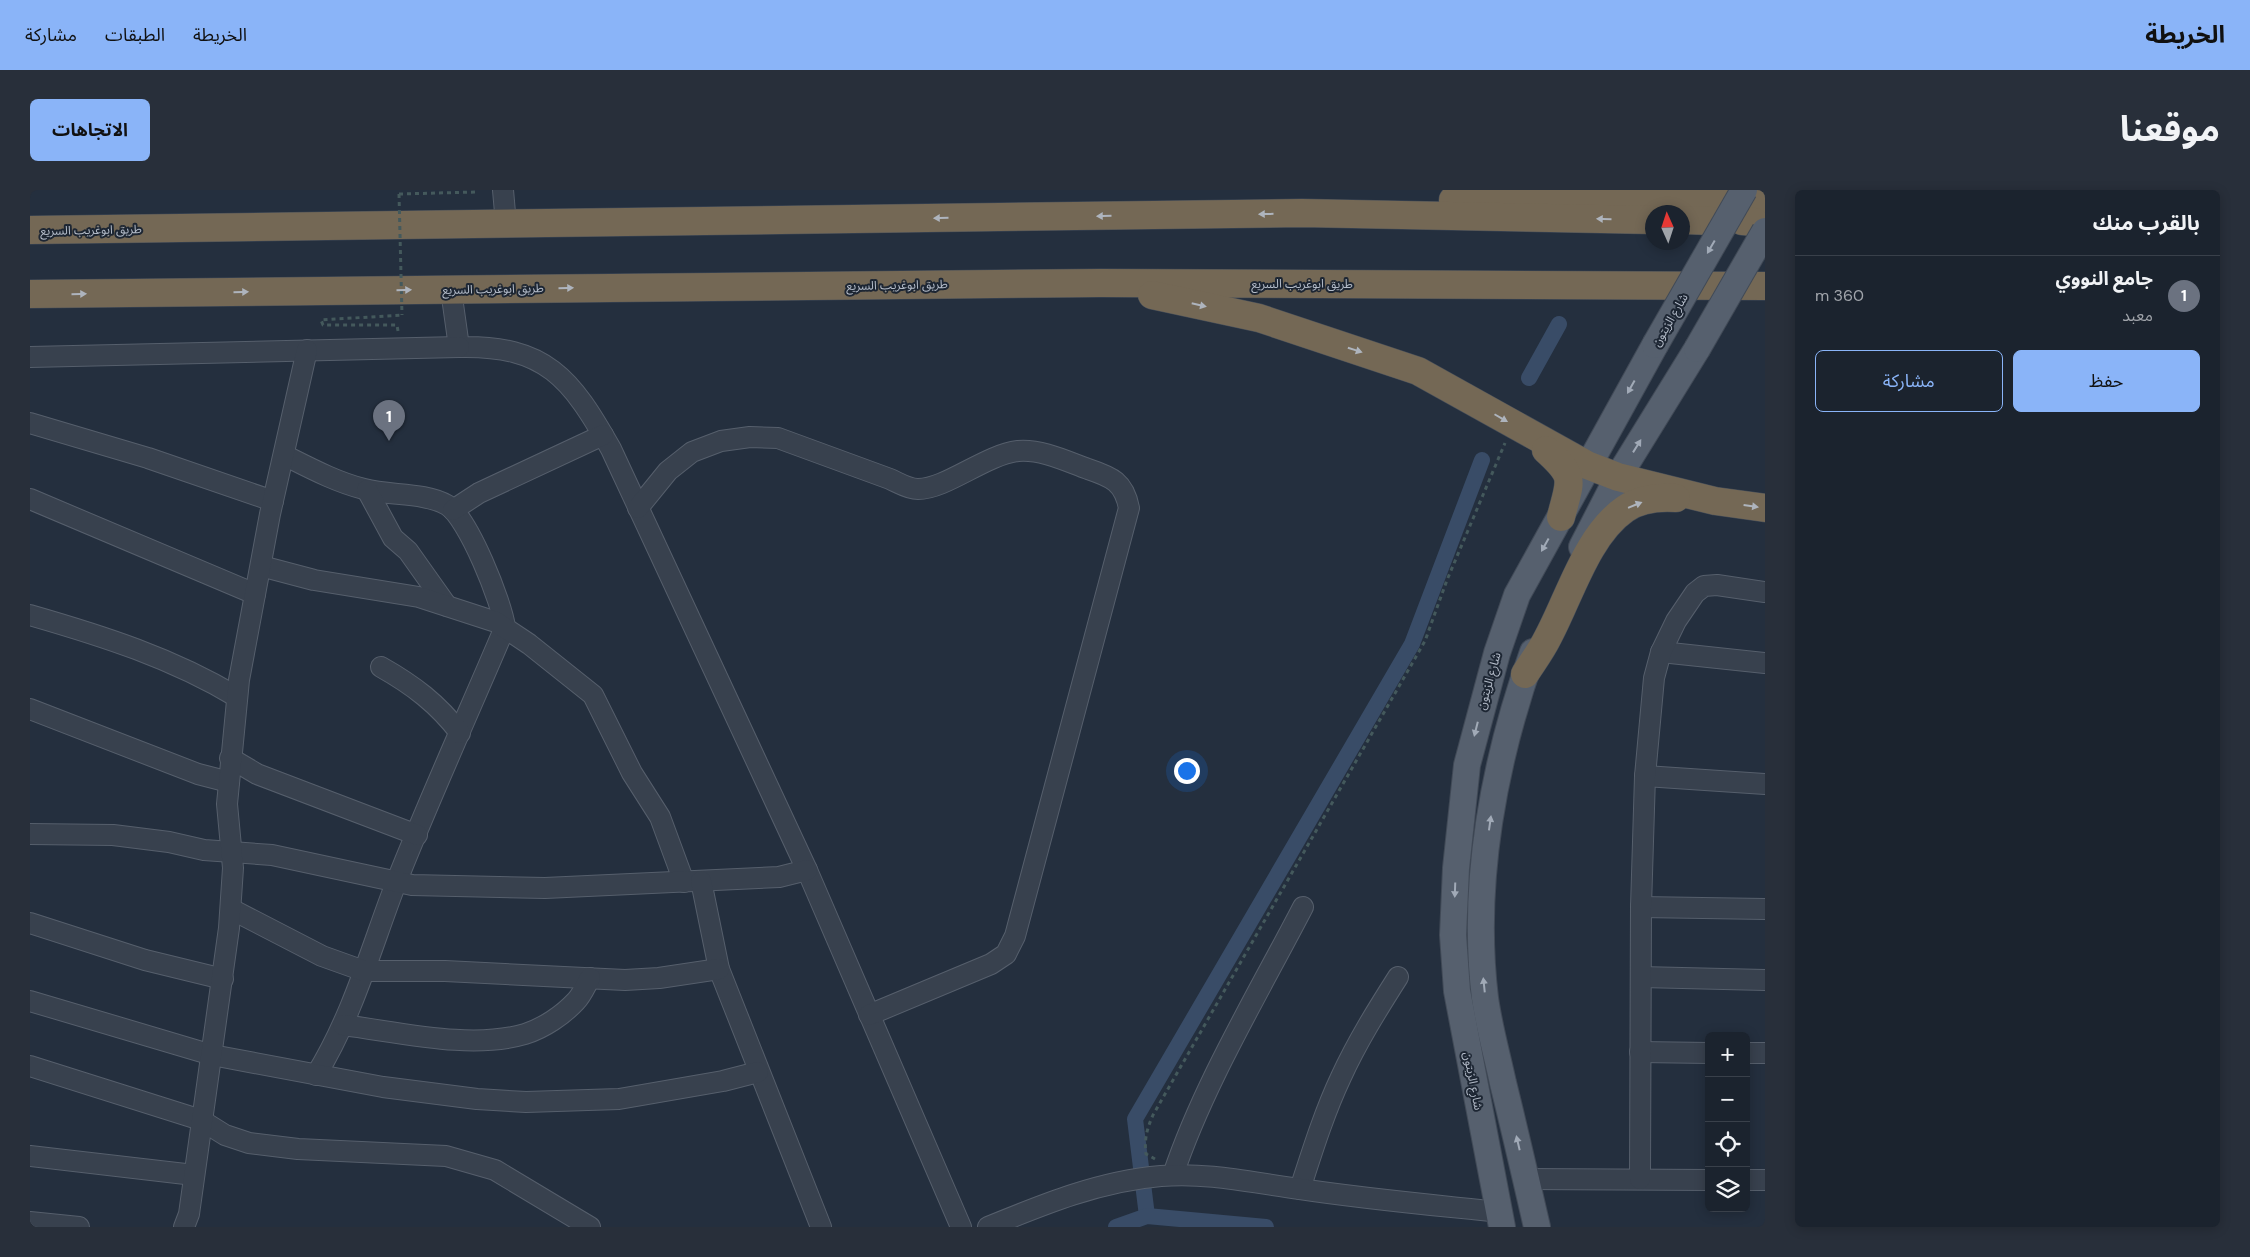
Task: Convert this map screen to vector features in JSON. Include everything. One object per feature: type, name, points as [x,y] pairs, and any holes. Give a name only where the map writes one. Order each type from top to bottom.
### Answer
[{"type":"highway","points":[[1302,213],[1538,195],[1750,208]]},
{"type":"highway","name":"طريق ابوغريب السريع","points":[[30,230],[1302,213],[1645,220]]},
{"type":"highway","points":[[1690,220],[1712,221]]},
{"type":"highway","name":"طريق ابوغريب السريع","points":[[30,294],[1100,283],[1765,286]]},
{"type":"highway","points":[[1100,283],[1259,318],[1418,371],[1519,429],[1587,465],[1618,477],[1715,501]]},
{"type":"highway","points":[[1519,429],[1563,466],[1568,474],[1569,486],[1561,518]]},
{"type":"highway","points":[[1524,674],[1547,640],[1588,553],[1607,525],[1626,508],[1646,500],[1668,498],[1715,501],[1765,508]]},
{"type":"main road","name":"شارع الزيتون","points":[[1501,1222],[1457,991],[1453,936],[1461,806],[1467,765],[1497,653],[1518,595],[1561,518],[1587,465],[1655,345],[1750,208]]},
{"type":"main road","points":[[1536,1226],[1487,1009],[1482,969],[1484,862],[1497,775],[1524,674],[1546,616],[1618,477],[1698,349],[1750,208]]},
{"type":"street","points":[[503,190],[506,224]]},
{"type":"street","points":[[451,290],[458,347]]},
{"type":"street","points":[[30,357],[458,347],[499,348],[525,356],[548,368],[569,385],[586,406],[638,508],[807,870],[961,1227]]},
{"type":"street","points":[[184,1227],[189,1214],[201,1120],[223,979],[231,909],[233,868],[227,804],[230,758],[238,697],[255,594],[307,350]]},
{"type":"street","points":[[30,423],[148,458],[274,501]]},
{"type":"street","points":[[453,510],[479,493],[602,435]]},
{"type":"street","points":[[638,508],[668,471],[692,452],[721,441],[750,437],[778,438],[890,479],[904,486],[919,489],[936,484],[999,455],[1036,451],[1100,473],[1118,482],[1126,492],[1129,508],[1015,936],[1006,954],[991,964],[869,1015]]},
{"type":"street","points":[[284,455],[345,484],[367,490],[433,500],[453,510],[469,533],[503,612],[505,627],[397,882],[343,1025],[334,1045],[316,1075]]},
{"type":"street","points":[[367,490],[393,538],[408,552],[447,606]]},
{"type":"street","points":[[30,498],[255,594]]},
{"type":"street","points":[[261,566],[314,580],[419,597],[496,622],[529,644],[593,695],[632,773],[660,817],[693,882],[719,969],[758,1072],[821,1227]]},
{"type":"street","points":[[1640,1179],[1641,907],[1645,776],[1654,678],[1661,652],[1676,621],[1694,592],[1704,586],[1717,585],[1765,592]]},
{"type":"street","points":[[30,615],[155,655],[203,676],[238,697]]},
{"type":"street","points":[[1661,652],[1765,663]]},
{"type":"street","points":[[381,667],[412,685],[433,703],[460,734]]},
{"type":"street","points":[[30,709],[198,774],[229,782]]},
{"type":"street","points":[[230,758],[257,774],[417,835]]},
{"type":"street","points":[[1645,776],[1765,784]]},
{"type":"street","points":[[30,834],[113,835],[231,853],[272,855],[412,885],[545,888],[779,877],[807,870]]},
{"type":"street","points":[[1641,907],[1765,909]]},
{"type":"street","points":[[1152,1178],[1184,1144],[1223,1062],[1303,908]]},
{"type":"street","points":[[231,909],[322,956],[364,971],[404,970],[625,980],[659,978],[719,969]]},
{"type":"street","points":[[30,923],[144,960],[223,979]]},
{"type":"street","points":[[1641,976],[1765,980]]},
{"type":"street","points":[[1300,1189],[1320,1130],[1341,1078],[1365,1030],[1398,977]]},
{"type":"street","points":[[343,1025],[450,1039],[495,1038],[524,1034],[545,1025],[578,1000],[590,978]]},
{"type":"street","points":[[30,1000],[212,1055],[429,1094],[526,1102],[619,1099],[723,1081],[758,1072]]},
{"type":"street","points":[[1640,1052],[1705,1053]]},
{"type":"street","points":[[1750,1053],[1765,1053]]},
{"type":"street","points":[[30,1066],[201,1120],[226,1135],[249,1143],[298,1148],[446,1156],[495,1170],[590,1227]]},
{"type":"street","points":[[30,1156],[194,1174]]},
{"type":"street","points":[[988,1227],[1068,1195],[1152,1178],[1226,1176],[1501,1222]]},
{"type":"street","points":[[1526,1179],[1705,1180]]},
{"type":"street","points":[[1750,1180],[1765,1180]]},
{"type":"street","points":[[30,1222],[79,1227]]},
{"type":"path","points":[[397,325],[322,325],[321,320],[402,315],[399,194],[477,192],[477,190]]},
{"type":"path","points":[[1152,1178],[1156,1160],[1146,1154],[1144,1141],[1147,1128],[1425,641],[1447,580],[1519,429]]},
{"type":"waterway","points":[[1529,378],[1559,324]]},
{"type":"waterway","points":[[1147,1216],[1135,1119],[1412,644],[1482,460]]},
{"type":"waterway","points":[[1116,1227],[1147,1216],[1266,1227]]},
{"type":"place","name":"جامع النووي","points":[[389,441]]}]
